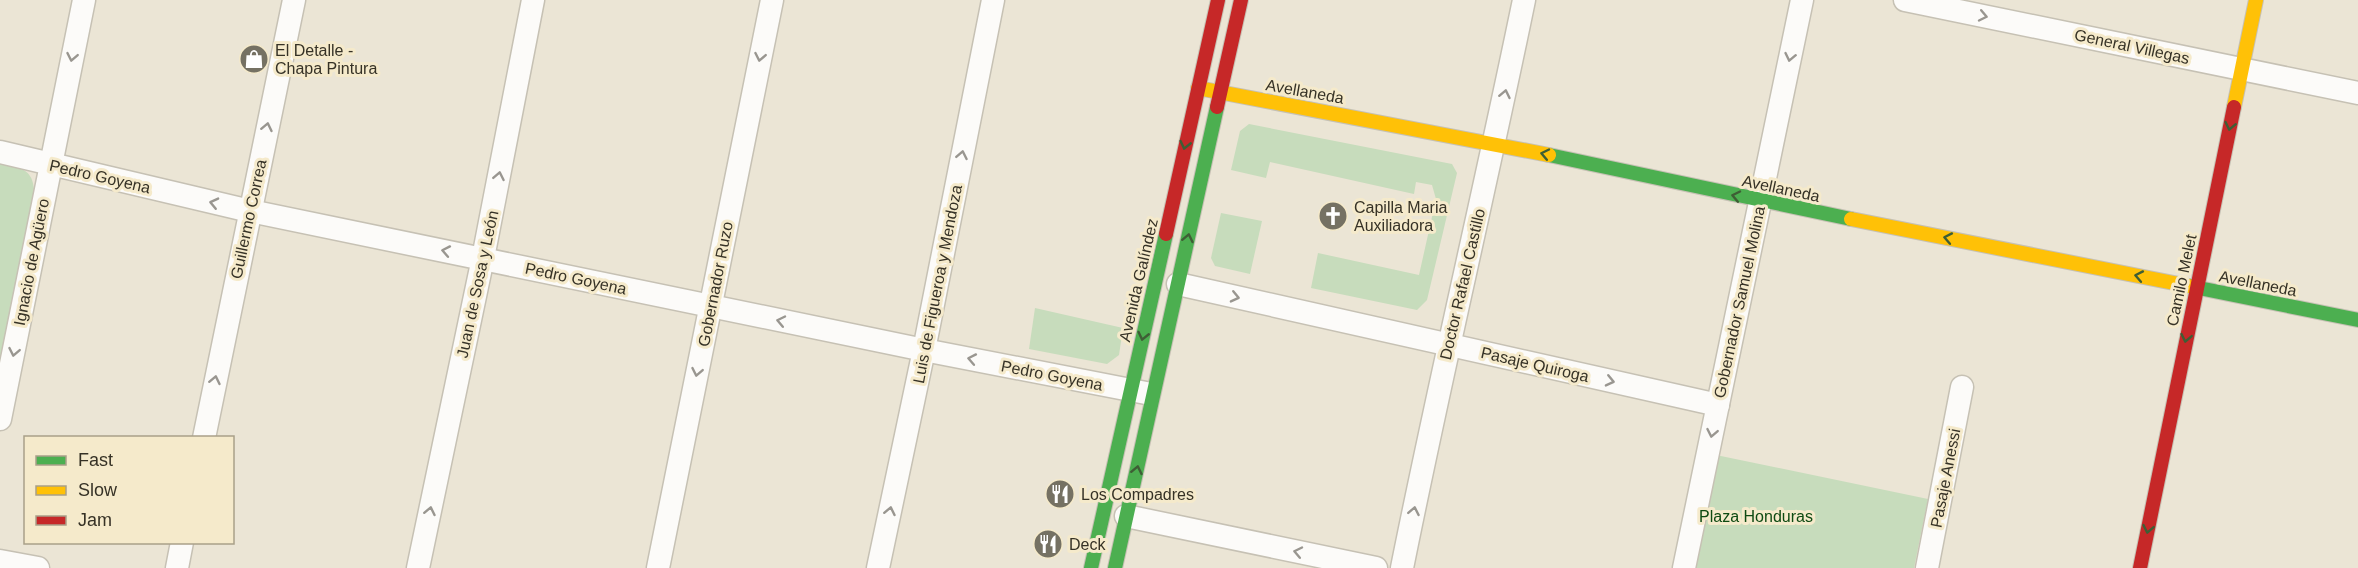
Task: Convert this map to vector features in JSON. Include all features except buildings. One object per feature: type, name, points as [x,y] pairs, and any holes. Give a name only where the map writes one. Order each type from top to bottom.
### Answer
[{"type":"main road","name":"Avenida Galíndez","points":[[1091,568],[1218,0]]},
{"type":"main road","points":[[1115,568],[1241,0]]},
{"type":"main road","name":"Camilo Melet","points":[[2140,568],[2256,0]]},
{"type":"main road","name":"Avellaneda","points":[[1198,88],[1494,143],[1760,201],[2358,320]]},
{"type":"street","name":"Ignacio de Agüero","points":[[0,419],[84,0]]},
{"type":"street","name":"Guillermo Correa","points":[[204,436],[294,0]]},
{"type":"street","name":"Juan de Sosa y León","points":[[418,568],[483,258],[533,0]]},
{"type":"street","name":"Gobernador Ruzo","points":[[658,568],[772,0]]},
{"type":"street","name":"Luis de Figueroa y Mendoza","points":[[878,568],[924,350],[993,0]]},
{"type":"street","name":"Doctor Rafael Castillo","points":[[1402,568],[1448,344],[1524,0]]},
{"type":"street","name":"Gobernador Samuel Molina","points":[[1684,568],[1802,0]]},
{"type":"street","name":"General Villegas","points":[[1905,0],[2358,93]]},
{"type":"street","name":"Pedro Goyena","points":[[0,152],[250,211],[711,307],[1153,395]]},
{"type":"street","name":"Pasaje Quiroga","points":[[1178,284],[1718,405]]},
{"type":"street","name":"Pasaje Anessi","points":[[1927,568],[1962,387]]},
{"type":"street","points":[[1126,516],[1376,568]]},
{"type":"street","points":[[177,568],[182,544]]},
{"type":"street","points":[[0,561],[38,568]]},
{"type":"green space","points":[[1249,124],[1452,164],[1457,173],[1427,300],[1417,310],[1311,288],[1318,253],[1419,275],[1436,199],[1432,185],[1416,182],[1414,194],[1270,162],[1266,178],[1231,170],[1240,131]]},
{"type":"green space","points":[[0,164],[27,172],[34,189],[0,367]]},
{"type":"green space","points":[[1221,213],[1262,221],[1250,274],[1215,266],[1211,258]]},
{"type":"green space","points":[[1035,308],[1123,328],[1119,355],[1107,364],[1029,349]]},
{"type":"green space","name":"Plaza Honduras","points":[[1716,455],[1928,499],[1914,568],[1693,568]]},
{"type":"traffic: fast","points":[[1115,568],[1217,107]]},
{"type":"traffic: fast","points":[[1549,155],[1851,219]]},
{"type":"traffic: fast","points":[[1091,568],[1166,234]]},
{"type":"traffic: fast","points":[[2189,286],[2358,320]]},
{"type":"traffic: slow","points":[[2234,107],[2256,0]]},
{"type":"traffic: slow","points":[[1198,88],[1549,155]]},
{"type":"traffic: slow","points":[[1851,219],[2189,286]]},
{"type":"traffic: jam","points":[[1166,234],[1218,0]]},
{"type":"traffic: jam","points":[[1217,107],[1241,0]]},
{"type":"traffic: jam","points":[[2140,568],[2234,107]]},
{"type":"place","name":"El Detalle - Chapa Pintura","points":[[254,59]]},
{"type":"place","name":"Capilla Maria Auxiliadora","points":[[1333,216]]},
{"type":"place","name":"Los Compadres","points":[[1060,494]]},
{"type":"place","name":"Deck","points":[[1048,544]]}]
